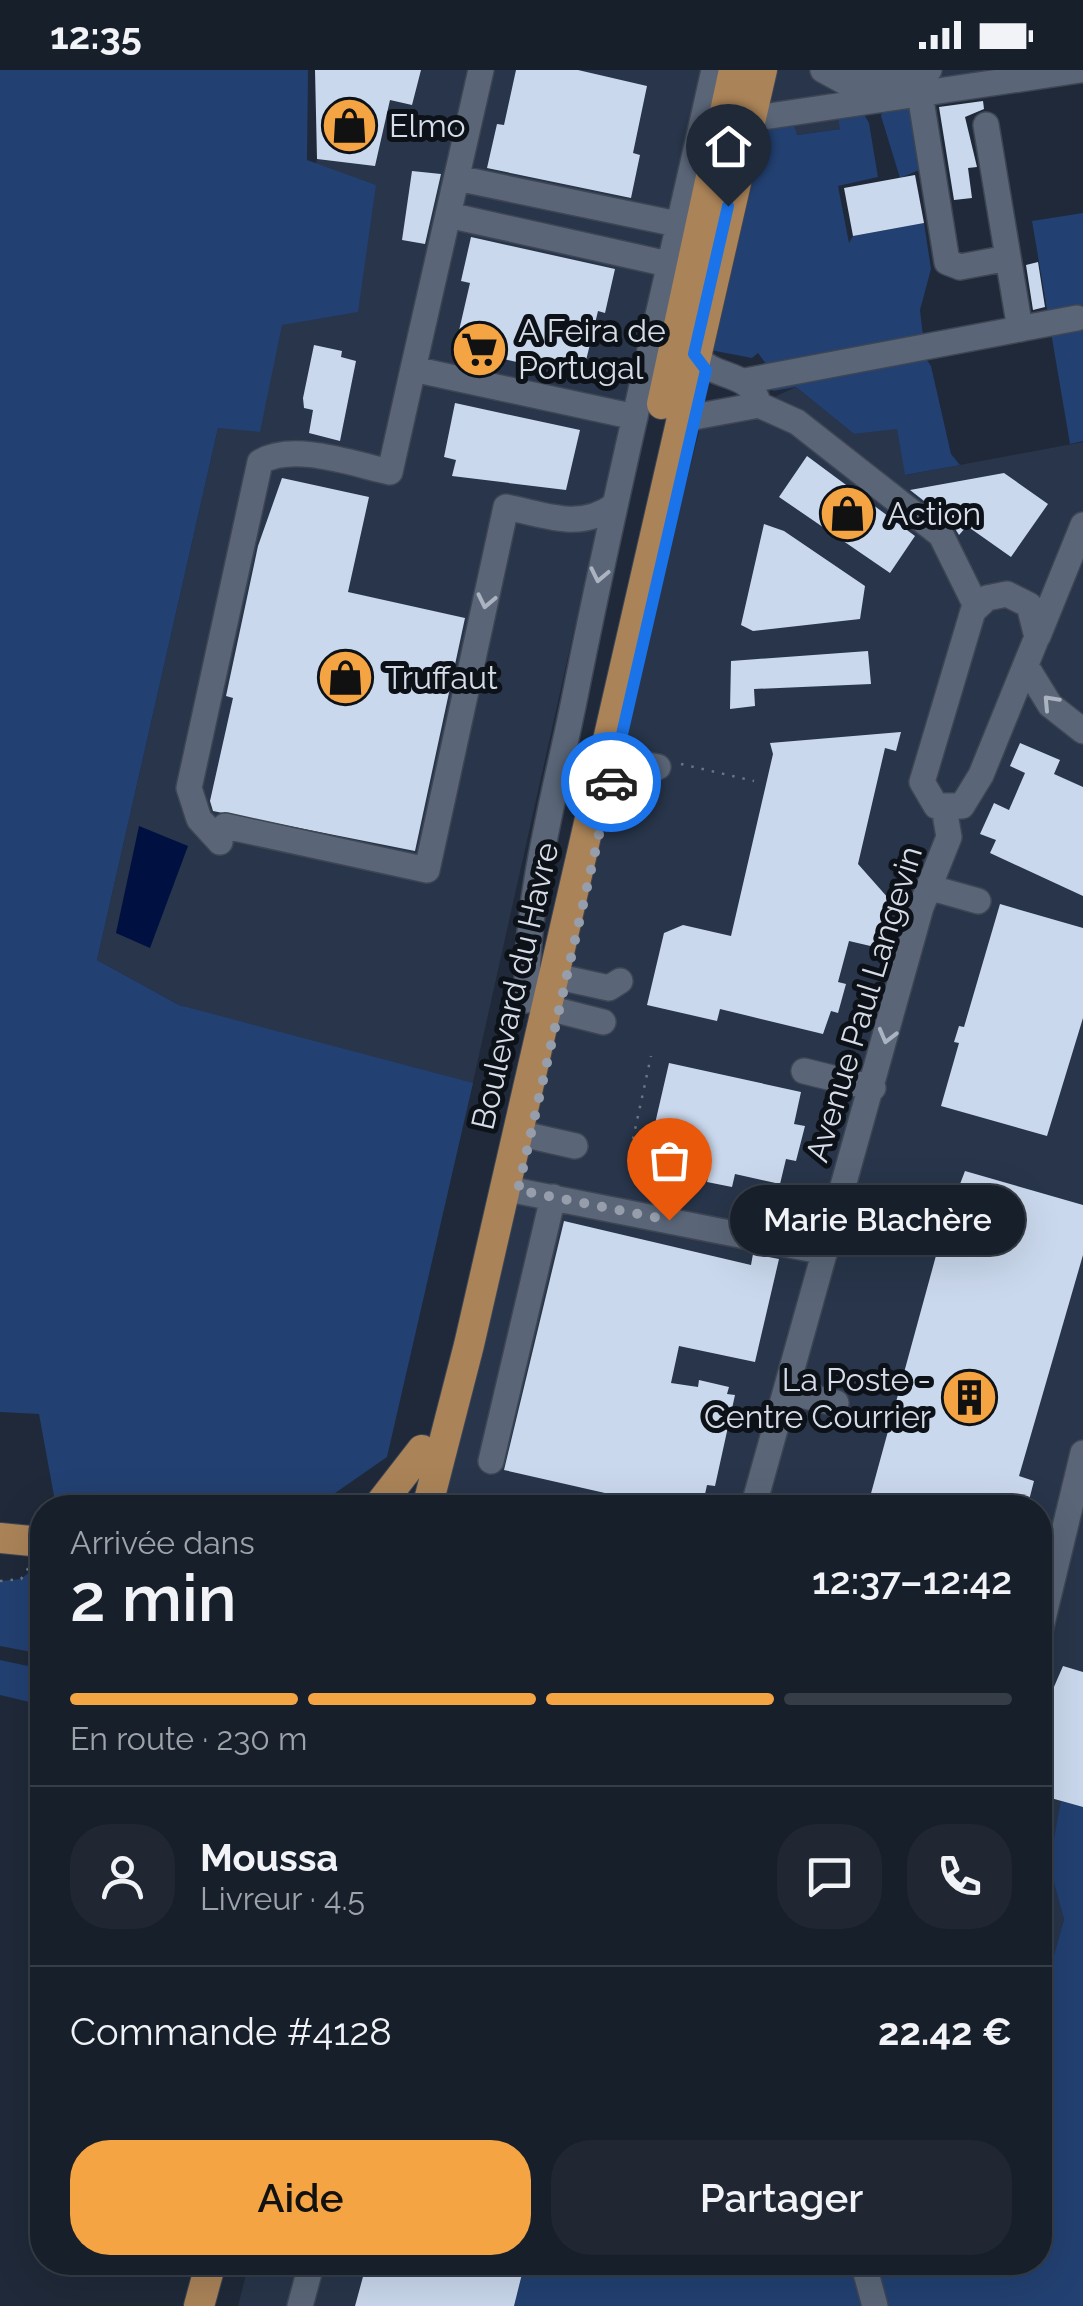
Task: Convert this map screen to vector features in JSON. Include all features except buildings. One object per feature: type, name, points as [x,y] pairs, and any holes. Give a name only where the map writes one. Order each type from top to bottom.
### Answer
[{"type":"main road","name":"Boulevard du Havre","points":[[430,1495],[700,362],[750,118],[734,70]]},
{"type":"main road","name":"Boulevard du Havre","points":[[410,1495],[527,1000],[734,70]]},
{"type":"main road","points":[[388,1495],[422,1450]]},
{"type":"main road","points":[[0,1538],[30,1541]]},
{"type":"main road","points":[[200,2306],[208,2275]]},
{"type":"street","points":[[482,70],[390,472],[317,457],[280,454],[260,462],[189,788],[199,819],[222,834],[427,870],[506,507],[576,520],[596,519],[615,505]]},
{"type":"street","points":[[527,1000],[529,933],[668,264],[677,224],[734,70]]},
{"type":"street","points":[[823,70],[844,82],[924,82],[1080,70]]},
{"type":"street","points":[[750,118],[924,82]]},
{"type":"street","points":[[924,82],[947,262],[960,267],[1008,258]]},
{"type":"street","points":[[986,126],[1020,329]]},
{"type":"street","points":[[457,178],[677,224]]},
{"type":"street","points":[[448,215],[668,264]]},
{"type":"street","points":[[745,380],[1077,318]]},
{"type":"street","points":[[469,1345],[483,1331],[490,1315],[694,417],[700,362],[745,380],[754,389],[758,404]]},
{"type":"street","points":[[413,369],[635,417]]},
{"type":"street","points":[[694,417],[758,404],[797,422],[941,535],[976,606],[996,595],[1019,597],[1045,585],[1066,566]]},
{"type":"street","name":"Avenue Paul Langevin","points":[[976,606],[922,782],[930,800],[944,808],[962,806],[981,775],[1083,524]]},
{"type":"street","points":[[1019,597],[1033,614],[1037,637]]},
{"type":"street","points":[[1026,666],[1050,705],[1083,732]]},
{"type":"street","points":[[616,759],[669,765]]},
{"type":"street","name":"Avenue Paul Langevin","points":[[758,1495],[928,887],[949,837],[944,808]]},
{"type":"street","points":[[928,887],[978,901]]},
{"type":"street","points":[[568,979],[609,988],[620,980]]},
{"type":"street","points":[[560,1011],[604,1022]]},
{"type":"street","points":[[804,1071],[873,1088]]},
{"type":"street","points":[[531,1136],[575,1146]]},
{"type":"street","points":[[518,1190],[824,1252]]},
{"type":"street","points":[[492,1462],[553,1196]]},
{"type":"street","points":[[836,1210],[872,1223]]},
{"type":"street","points":[[787,1392],[836,1404]]},
{"type":"street","points":[[1052,1554],[1064,1478],[1083,1453]]},
{"type":"street","points":[[300,2306],[308,2275]]},
{"type":"street","points":[[866,2275],[875,2306]]},
{"type":"path","points":[[669,765],[754,781]]},
{"type":"path","points":[[633,1139],[652,1056]]},
{"type":"path","points":[[642,1098],[651,1100]]},
{"type":"path","points":[[0,1581],[21,1579],[30,1561]]},
{"type":"shaded area","points":[[0,70],[308,70],[307,160],[376,185],[358,312],[282,325],[260,432],[218,428],[97,960],[179,1005],[473,1083],[387,1457],[332,1495],[54,1495],[39,1414],[0,1412]]},
{"type":"shaded area","points":[[317,70],[723,70],[685,233],[574,630],[471,1091],[179,1005],[97,960],[218,428],[317,159]]},
{"type":"shaded area","points":[[775,70],[1024,70],[913,86],[840,129],[796,135],[762,126]]},
{"type":"shaded area","points":[[915,99],[924,168],[900,178],[881,116],[883,107]]},
{"type":"shaded area","points":[[861,109],[869,123],[878,177],[838,186],[849,243],[853,236],[924,223],[931,269],[920,310],[923,336],[769,368],[758,353],[752,358],[710,350],[762,126],[794,126],[797,135],[840,129],[837,111]]},
{"type":"shaded area","points":[[1083,213],[1083,441],[1070,444],[1032,221]]},
{"type":"shaded area","points":[[922,353],[931,366],[951,454],[960,465],[905,475],[897,429],[854,434],[796,387],[773,391],[771,379]]},
{"type":"shaded area","points":[[796,387],[854,434],[897,428],[906,475],[1083,442],[1083,1807],[1062,1801],[1052,1850],[1052,1495],[437,1495],[703,415],[772,398]]},
{"type":"shaded area","points":[[139,826],[188,846],[150,948],[116,933]]},
{"type":"shaded area","points":[[30,1572],[30,1652],[0,1646],[0,1581],[21,1579]]},
{"type":"shaded area","points":[[0,1660],[30,1666],[30,1702],[0,1695]]},
{"type":"shaded area","points":[[1061,1801],[1083,1807],[1083,2306],[514,2306],[522,2275],[1052,2275],[1052,1963],[1064,1919],[1052,1876],[1052,1849]]},
{"type":"shaded area","points":[[1052,1876],[1064,1918],[1052,1967]]},
{"type":"shaded area","points":[[246,2275],[522,2275],[514,2306],[238,2306]]},
{"type":"way so far","points":[[611,782],[518,1190],[669,1220]]},
{"type":"place","name":"Elmo","points":[[350,126]]},
{"type":"place","name":"A Feira de Portugal","points":[[479,349]]},
{"type":"place","name":"Action","points":[[848,514]]},
{"type":"place","name":"Truffaut","points":[[346,678]]},
{"type":"place","name":"Marie Blachère","points":[[669,1220]]},
{"type":"place","name":"La Poste - Centre Courrier","points":[[970,1398]]},
{"type":"route","points":[[611,782],[706,370],[694,354],[728,206]]}]
